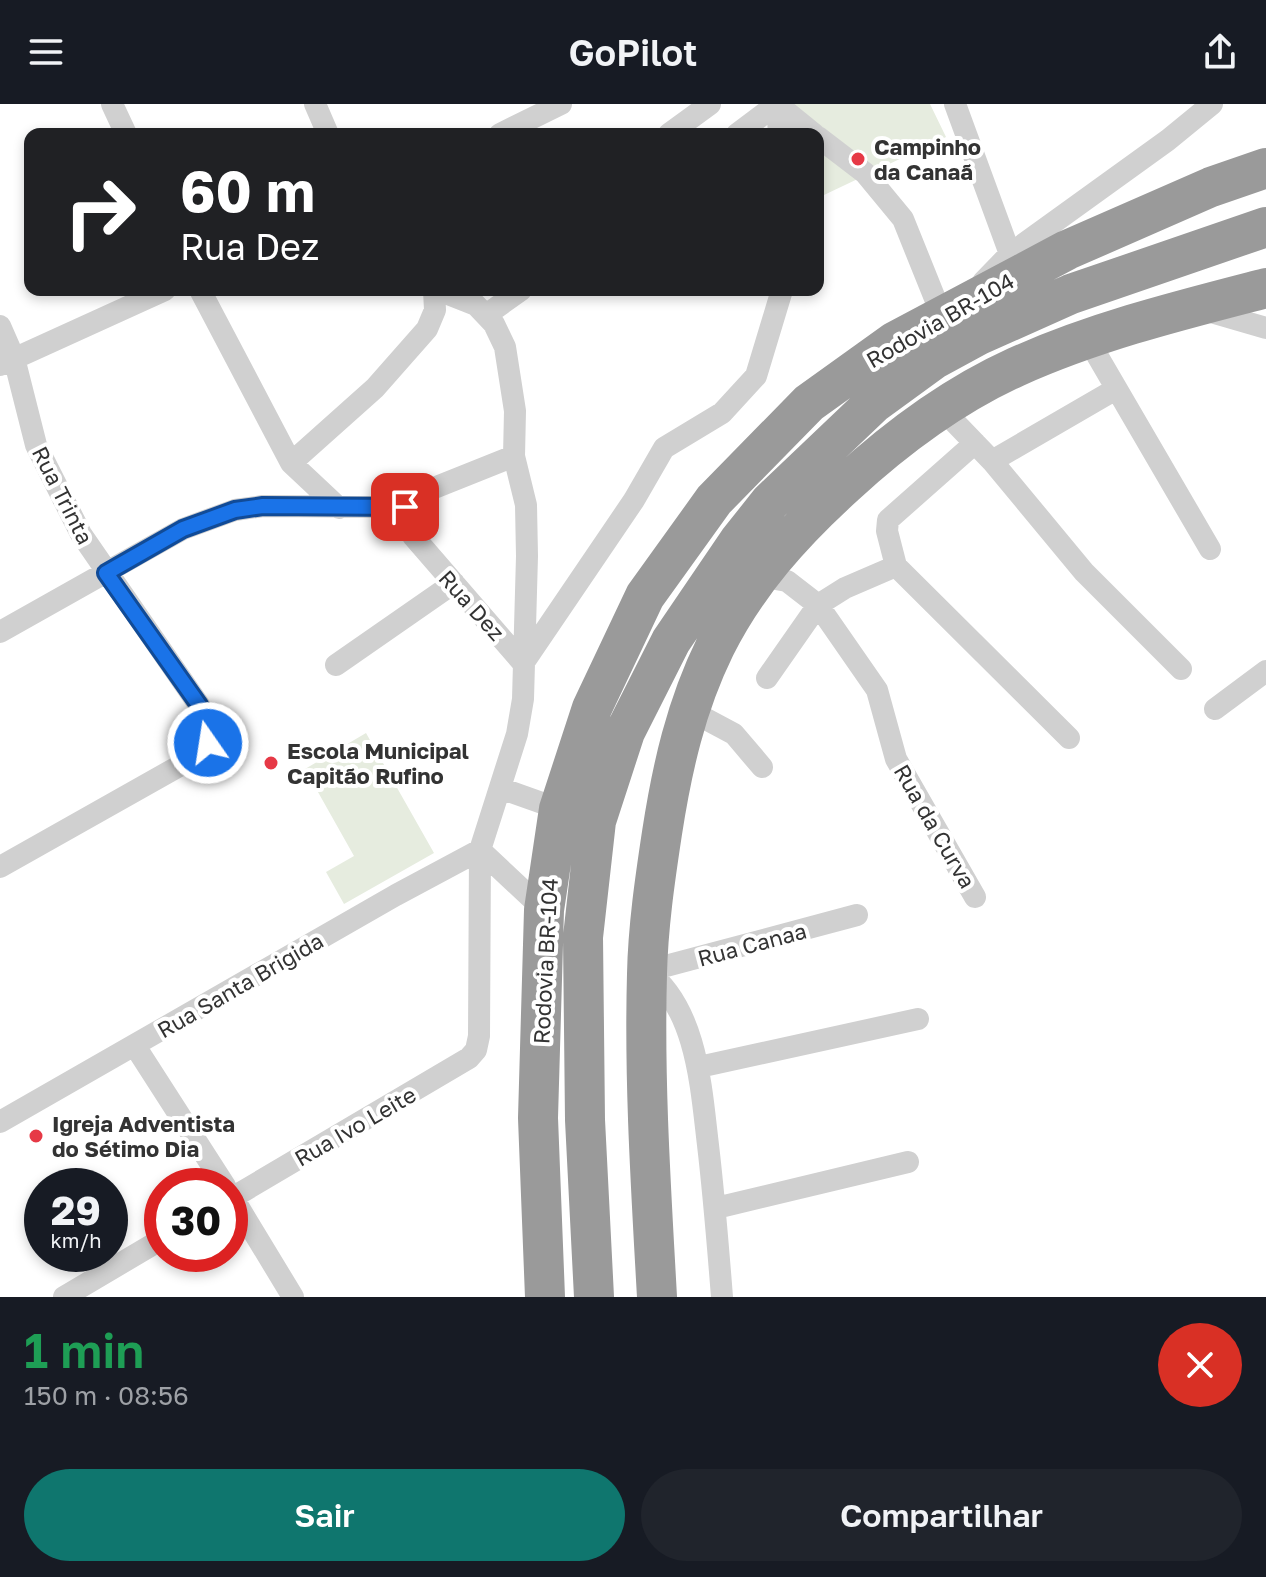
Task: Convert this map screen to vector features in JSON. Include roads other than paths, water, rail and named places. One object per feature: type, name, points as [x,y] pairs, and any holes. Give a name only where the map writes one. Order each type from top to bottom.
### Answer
[{"type":"highway","name":"Rodovia BR-104","points":[[545,1297],[538,1118],[544,910],[559,809],[592,708],[645,596],[714,500],[809,403],[894,342],[1067,250],[1211,187],[1266,168]]},
{"type":"highway","name":"Rodovia BR-104","points":[[594,1297],[585,1120],[583,937],[596,821],[625,732],[671,641],[739,541],[770,502],[874,403],[933,360],[979,335],[1071,294],[1266,227]]},
{"type":"highway","points":[[657,1297],[648,1144],[647,971],[657,867],[670,784],[689,710],[716,646],[758,576],[801,525],[880,452],[941,408],[1013,368],[1087,338],[1192,306],[1266,288]]},
{"type":"street","points":[[112,104],[123,128]]},
{"type":"street","points":[[315,104],[325,128]]},
{"type":"street","points":[[677,128],[710,104]]},
{"type":"street","points":[[745,128],[777,104]]},
{"type":"street","points":[[777,104],[779,128]]},
{"type":"street","points":[[777,104],[807,128]]},
{"type":"street","points":[[955,104],[1010,254]]},
{"type":"street","points":[[824,141],[865,173],[903,219],[952,310],[1010,254],[1168,140],[1212,104]]},
{"type":"street","points":[[512,128],[558,105]]},
{"type":"street","points":[[7,361],[152,296]]},
{"type":"street","points":[[203,296],[291,463],[339,508]]},
{"type":"street","points":[[291,463],[375,388],[427,329],[435,310],[436,296]]},
{"type":"street","points":[[452,296],[476,305],[486,315],[505,347],[515,411],[514,456],[526,505],[523,699],[517,734],[480,850],[544,910]]},
{"type":"street","points":[[486,315],[513,296]]},
{"type":"street","points":[[523,663],[634,500],[664,448],[722,413],[756,376],[780,296]]},
{"type":"street","points":[[1192,306],[1266,328]]},
{"type":"street","name":"Rua Trinta","points":[[0,326],[7,361],[36,445],[81,534],[199,705],[208,726],[208,743],[190,760],[0,867]]},
{"type":"street","points":[[1087,338],[1210,549]]},
{"type":"street","points":[[992,461],[1116,389]]},
{"type":"street","points":[[941,408],[992,461],[1084,572],[1181,669]]},
{"type":"street","points":[[975,443],[888,520],[887,531],[896,566],[1069,738]]},
{"type":"street","points":[[0,632],[183,529],[235,510],[263,506],[405,507],[434,488],[514,456]]},
{"type":"street","name":"Rua Dez","points":[[405,507],[413,536],[523,663]]},
{"type":"street","points":[[767,678],[818,605],[845,588],[896,566]]},
{"type":"street","name":"Rua da Curva","points":[[758,576],[787,581],[818,605],[877,690],[896,759],[975,897]]},
{"type":"street","points":[[336,665],[454,583]]},
{"type":"street","points":[[1215,709],[1266,671]]},
{"type":"street","points":[[689,710],[734,734],[762,767]]},
{"type":"street","points":[[500,788],[559,809]]},
{"type":"street","name":"Rua Santa Brigida","points":[[0,1122],[480,850]]},
{"type":"street","name":"Rua Ivo Leite","points":[[248,1183],[453,1069],[476,1050],[480,1019],[480,850]]},
{"type":"street","name":"Rua Canaa","points":[[647,971],[857,915]]},
{"type":"street","points":[[647,971],[661,982],[677,1008],[699,1067],[716,1208],[722,1297]]},
{"type":"street","points":[[699,1067],[918,1019]]},
{"type":"street","points":[[135,1046],[212,1168]]},
{"type":"street","points":[[716,1208],[908,1162]]},
{"type":"street","points":[[248,1225],[293,1297]]},
{"type":"street","points":[[64,1297],[144,1250]]},
{"type":"place","name":"Campinho da Canaã","points":[[858,159]]},
{"type":"place","name":"Escola Municipal Capitão Rufino","points":[[271,763]]},
{"type":"place","name":"Igreja Adventista do Sétimo Dia","points":[[36,1136]]}]
